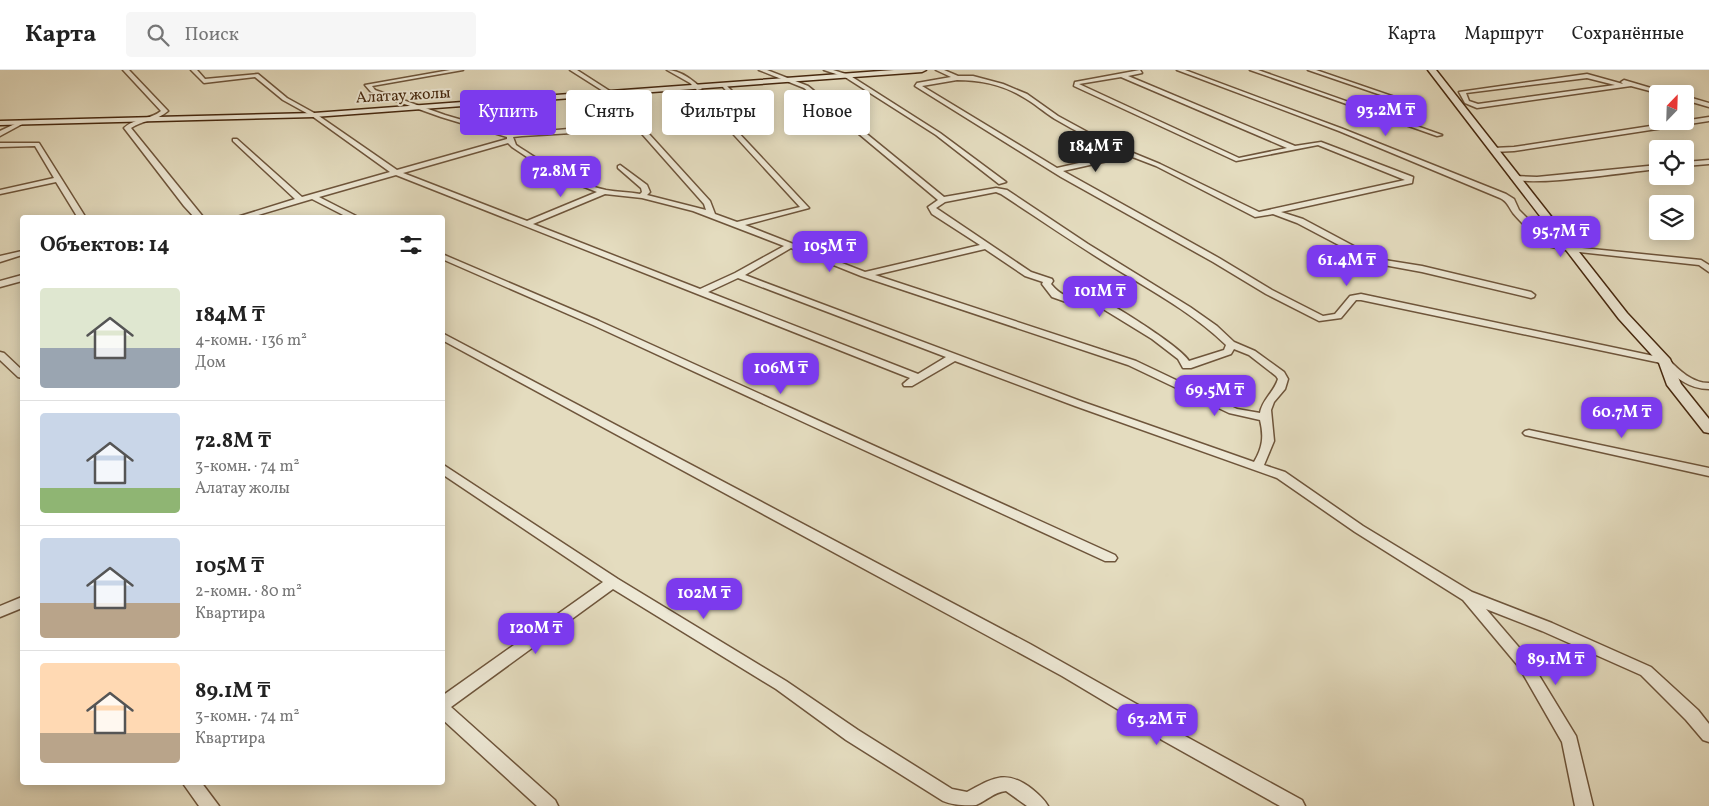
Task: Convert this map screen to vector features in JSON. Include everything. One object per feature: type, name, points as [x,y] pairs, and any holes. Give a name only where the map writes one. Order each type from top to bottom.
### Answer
[{"type":"main road","points":[[847,76],[922,70]]},
{"type":"main road","points":[[1432,70],[1623,316],[1664,361],[1674,385],[1709,430]]},
{"type":"main road","name":"Алатау жолы","points":[[652,92],[847,76]]},
{"type":"main road","name":"Алатау жолы","points":[[0,123],[314,115],[566,98]]},
{"type":"street","points":[[126,70],[136,84],[165,111],[148,120],[132,123],[127,128],[197,215]]},
{"type":"street","points":[[194,70],[204,81],[263,73],[260,70]]},
{"type":"street","points":[[221,70],[222,74],[232,77]]},
{"type":"street","points":[[419,70],[425,75]]},
{"type":"street","points":[[460,70],[368,85],[373,90],[421,108],[510,138],[514,146],[556,174],[604,192],[642,196],[682,204],[864,274],[1132,363],[1233,411],[1264,417]]},
{"type":"street","points":[[573,70],[605,90]]},
{"type":"street","points":[[670,70],[692,82],[698,88]]},
{"type":"street","points":[[762,70],[806,87],[944,200]]},
{"type":"street","points":[[827,70],[847,76],[938,134],[1002,182]]},
{"type":"street","points":[[939,70],[957,78]]},
{"type":"street","points":[[1135,70],[1140,72],[1077,83],[1076,85],[1238,160],[1319,143],[1410,179],[1409,181],[1258,215],[1158,165],[1129,154],[1078,129],[1025,96],[1000,85],[974,78],[957,78],[917,85],[1058,170],[1269,292],[1322,319],[1338,316],[1352,298],[1361,297],[1664,361],[1681,377],[1701,386],[1709,386]]},
{"type":"street","points":[[1180,70],[1341,130],[1503,196],[1511,201],[1516,211],[1539,235],[1542,242],[1569,248],[1705,264],[1709,269]]},
{"type":"street","points":[[1253,70],[1439,135]]},
{"type":"street","points":[[1311,70],[1415,105]]},
{"type":"street","points":[[1579,70],[1649,89]]},
{"type":"street","points":[[256,75],[277,90],[285,99],[314,115],[395,172],[919,378]]},
{"type":"street","points":[[1122,75],[1294,148]]},
{"type":"street","points":[[1631,84],[1620,86],[1477,106],[1467,102],[1462,92],[1587,76],[1620,86],[1641,93]]},
{"type":"street","points":[[725,86],[736,98],[731,102],[716,106],[717,114],[805,208],[735,225]]},
{"type":"street","points":[[1694,101],[1709,105]]},
{"type":"street","points":[[1493,150],[1514,149],[1709,118]]},
{"type":"street","points":[[0,134],[22,123]]},
{"type":"street","points":[[248,215],[522,134],[589,130],[637,124],[707,203],[712,215]]},
{"type":"street","points":[[235,140],[300,200]]},
{"type":"street","points":[[0,145],[37,144],[80,215]]},
{"type":"street","points":[[1058,170],[1129,154]]},
{"type":"street","points":[[1694,163],[1709,162]]},
{"type":"street","points":[[620,167],[644,187],[646,192],[642,196]]},
{"type":"street","points":[[1515,178],[1537,179],[1649,168]]},
{"type":"street","points":[[0,192],[59,179]]},
{"type":"street","points":[[1187,366],[1182,357],[1097,301],[1069,300],[1055,294],[1046,284],[1049,280],[1028,274],[935,212],[932,206],[944,200],[996,190],[1004,192],[1085,246],[1187,309],[1214,328],[1231,344],[1252,353],[1280,374],[1283,379],[1281,390],[1267,404],[1264,417],[1269,437],[1263,459],[1257,467]]},
{"type":"street","points":[[526,224],[604,192]]},
{"type":"street","points":[[311,196],[350,215]]},
{"type":"street","points":[[1274,212],[1300,221],[1376,261],[1422,269],[1531,295]]},
{"type":"street","points":[[700,292],[738,275],[789,246]]},
{"type":"street","points":[[864,274],[988,246]]},
{"type":"street","points":[[0,259],[20,254]]},
{"type":"street","points":[[445,257],[596,323],[1110,558]]},
{"type":"street","points":[[738,275],[1153,431],[1281,475],[1359,529],[1467,596],[1546,627],[1646,671],[1692,715],[1709,735]]},
{"type":"street","points":[[0,284],[20,279]]},
{"type":"street","points":[[445,338],[566,400],[870,567],[1023,646],[1150,720],[1168,735],[1296,806]]},
{"type":"street","points":[[1175,382],[1187,366],[1199,360],[1213,358],[1228,352],[1231,344]]},
{"type":"street","points":[[0,355],[20,373]]},
{"type":"street","points":[[908,384],[954,357]]},
{"type":"street","points":[[1528,433],[1709,472]]},
{"type":"street","points":[[445,470],[613,582],[781,685],[852,735],[949,796],[969,800],[999,783],[1016,786],[1039,806]]},
{"type":"street","points":[[445,703],[613,582]]},
{"type":"street","points":[[1467,596],[1524,663],[1570,740],[1584,806]]},
{"type":"street","points":[[0,612],[20,603]]},
{"type":"street","points":[[445,712],[549,806]]},
{"type":"street","points":[[192,785],[210,806]]}]
